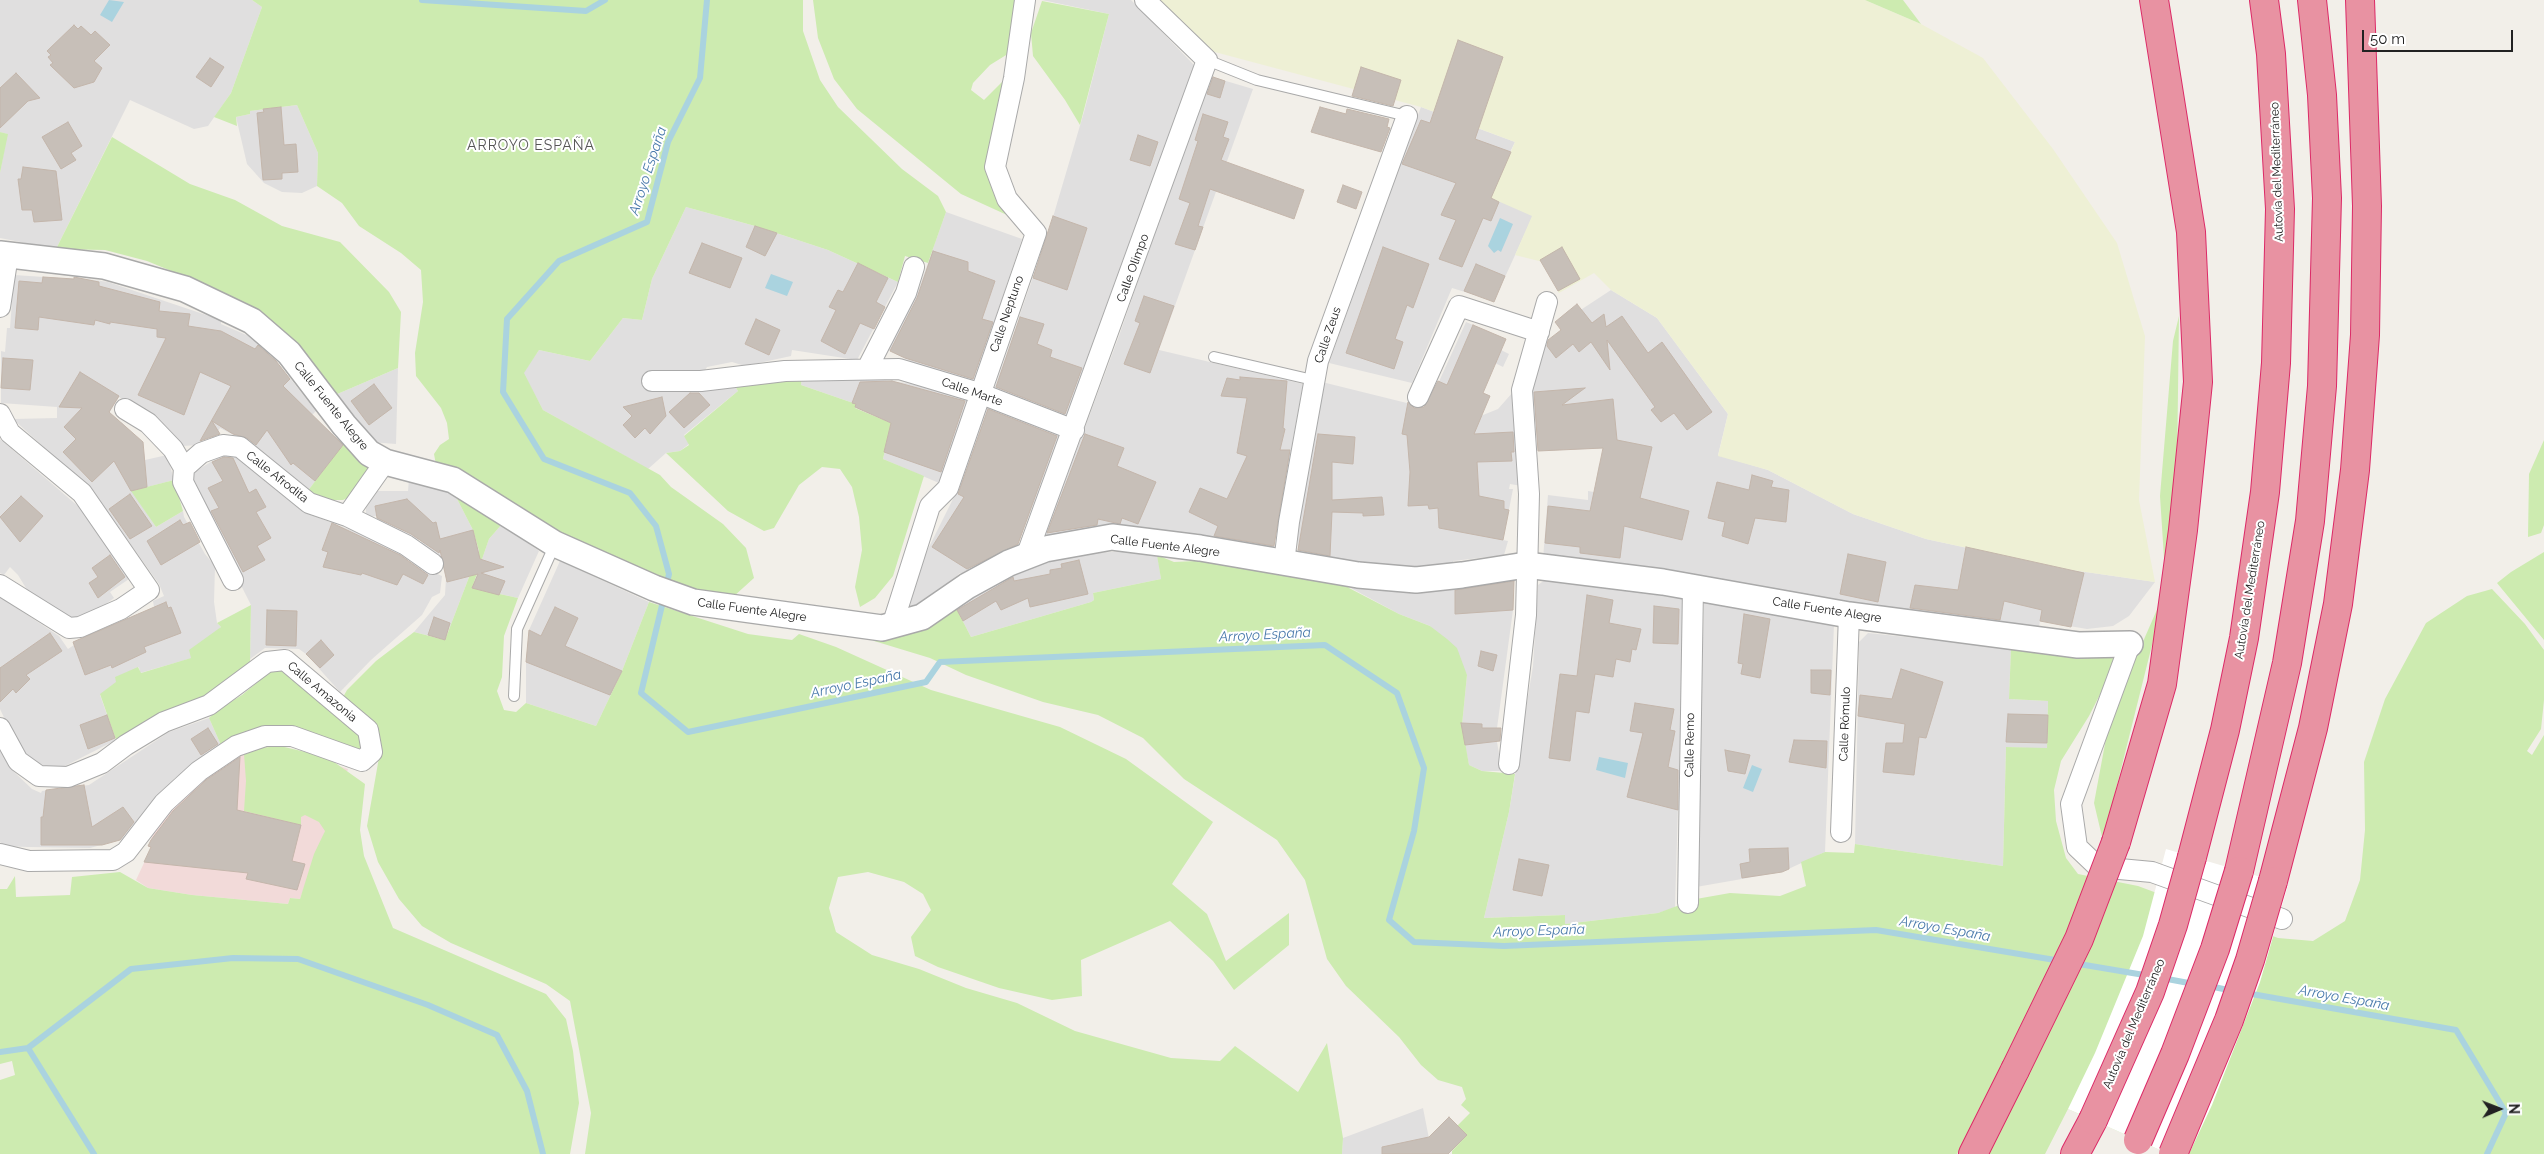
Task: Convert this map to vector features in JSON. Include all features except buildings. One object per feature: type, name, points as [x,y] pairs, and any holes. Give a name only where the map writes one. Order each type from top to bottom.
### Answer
[{"type":"highway","points":[[1973,1154],[2079,939],[2116,842],[2162,684],[2183,530],[2198,382],[2191,232],[2154,0]]},
{"type":"highway","name":"Autovía del Mediterráneo","points":[[2075,1154],[2093,1120],[2150,992],[2173,925],[2225,730],[2244,638],[2265,492],[2276,363],[2280,209],[2271,54],[2264,0]]},
{"type":"highway","points":[[2134,1147],[2175,1054],[2205,976],[2239,871],[2287,663],[2310,521],[2322,386],[2327,198],[2322,94],[2312,0]]},
{"type":"highway","points":[[2173,1154],[2229,1020],[2250,960],[2313,728],[2338,604],[2355,470],[2365,335],[2367,206],[2360,0]]},
{"type":"street","name":"Calle Neptuno","points":[[892,626],[930,506],[948,488],[1036,233],[1007,199],[995,167],[1014,78],[1024,0]]},
{"type":"street","points":[[1145,0],[1207,60]]},
{"type":"street","name":"Calle Olimpo","points":[[1026,556],[1074,430],[1207,60]]},
{"type":"street","name":"Calle Zeus","points":[[1284,563],[1313,380],[1407,116]]},
{"type":"street","points":[[0,306],[4,254]]},
{"type":"street","name":"Calle Fuente Alegre","points":[[4,254],[104,266],[185,289],[252,322],[289,353],[344,425],[369,453],[386,462],[453,480],[555,544],[654,588],[694,602],[882,628],[922,617],[967,586],[1026,556],[1045,549],[1112,537],[1200,548],[1358,575],[1416,580],[1462,576],[1526,565],[1693,587],[1849,615],[2078,645],[2130,644]]},
{"type":"street","points":[[866,369],[906,293],[914,267]]},
{"type":"street","points":[[1509,764],[1526,615],[1529,494],[1522,390],[1548,302]]},
{"type":"street","points":[[1418,397],[1459,306],[1539,332]]},
{"type":"street","name":"Calle Marte","points":[[652,382],[701,381],[785,371],[899,369],[980,393],[1074,430]]},
{"type":"street","points":[[125,409],[148,423],[173,449],[184,468],[183,482],[233,580]]},
{"type":"street","points":[[0,414],[10,433],[82,493],[149,590],[121,609],[80,627],[69,628],[0,585]]},
{"type":"street","name":"Calle Afrodita","points":[[184,468],[201,453],[224,445],[240,448],[309,504],[347,516],[406,545],[433,564]]},
{"type":"street","points":[[347,516],[386,462]]},
{"type":"street","name":"Calle Remo","points":[[1688,903],[1693,587]]},
{"type":"street","name":"Calle Rómulo","points":[[1841,832],[1849,615]]},
{"type":"street","points":[[2130,644],[2071,804],[2077,848],[2098,867],[2152,872],[2282,919]]},
{"type":"street","name":"Calle Amazonia","points":[[0,728],[18,761],[39,776],[68,776],[102,763],[126,745],[164,722],[209,705],[267,662],[285,660],[368,730],[372,752],[362,761],[292,736],[265,736],[236,746],[198,771],[164,803],[126,852],[113,860],[29,861],[0,854]]},
{"type":"lane","points":[[1207,60],[1257,80],[1407,116]]},
{"type":"lane","points":[[1214,357],[1313,380]]},
{"type":"lane","points":[[514,696],[517,628],[555,544]]},
{"type":"shaded area","points":[[0,0],[252,0],[262,7],[231,93],[208,126],[194,129],[130,100],[56,249],[0,238],[0,173],[7,134],[0,132]]},
{"type":"shaded area","points":[[1042,0],[1131,0],[1194,65],[1072,417],[1065,419],[993,392],[1048,234],[1084,112],[1109,14]]},
{"type":"shaded area","points":[[1209,76],[1253,89],[1159,350],[1303,384],[1272,556],[1213,540],[1197,533],[1195,535],[1139,530],[1044,544],[1043,532],[1059,497],[1119,336]]},
{"type":"shaded area","points":[[297,105],[318,153],[317,186],[302,193],[282,192],[264,183],[247,164],[236,117],[250,114],[250,111]]},
{"type":"shaded area","points":[[1421,107],[1515,142],[1510,152],[1533,216],[1494,301],[1452,288],[1412,383],[1329,363]]},
{"type":"shaded area","points":[[686,207],[755,226],[828,250],[898,282],[857,360],[792,350],[791,356],[745,366],[732,362],[707,367],[702,375],[662,376],[644,374],[645,381],[732,381],[738,391],[684,435],[689,444],[680,451],[666,453],[648,469],[543,410],[523,373],[539,350],[590,361],[623,318],[642,320],[652,279]]},
{"type":"shaded area","points":[[946,212],[1022,239],[973,386],[921,367],[887,349],[918,291]]},
{"type":"shaded area","points":[[14,275],[74,279],[74,277],[108,282],[221,320],[221,324],[251,337],[274,358],[316,411],[312,415],[343,444],[307,492],[241,439],[220,428],[214,438],[204,434],[199,445],[183,446],[158,422],[119,397],[100,428],[121,422],[143,442],[145,460],[167,455],[174,480],[132,491],[156,527],[183,511],[184,517],[205,554],[215,566],[214,602],[217,623],[221,627],[192,658],[140,673],[139,667],[100,695],[116,740],[63,767],[49,768],[26,757],[19,749],[0,709],[0,597],[59,636],[68,649],[74,645],[73,642],[154,607],[153,601],[164,596],[159,584],[94,493],[13,419],[57,418],[57,407],[1,403],[1,351],[5,352],[7,328],[10,328]]},
{"type":"shaded area","points":[[1611,290],[1657,318],[1728,414],[1718,455],[1768,470],[1853,514],[1926,539],[2065,569],[2155,582],[2129,616],[2113,626],[2087,629],[2040,621],[2039,627],[2000,624],[1543,559],[1548,495],[1588,500],[1588,491],[1594,492],[1599,464],[1609,466],[1613,448],[1538,451],[1532,392],[1545,344],[1561,330],[1555,322],[1569,310],[1573,315]]},
{"type":"shaded area","points":[[1466,322],[1506,339],[1501,350],[1509,354],[1503,367],[1495,363],[1482,392],[1490,396],[1478,417],[1498,409],[1513,392],[1522,486],[1510,484],[1509,489],[1513,489],[1503,540],[1508,541],[1504,555],[1453,561],[1453,566],[1433,572],[1298,556],[1297,510],[1322,382],[1427,408]]},
{"type":"shaded area","points":[[398,368],[396,444],[370,442],[335,395]]},
{"type":"shaded area","points":[[802,376],[862,377],[899,382],[936,388],[970,400],[939,483],[883,459],[891,423],[855,407],[856,404],[801,385]]},
{"type":"shaded area","points":[[986,405],[1060,433],[1034,503],[1017,546],[963,576],[960,573],[924,606],[908,613],[921,563],[956,493]]},
{"type":"shaded area","points":[[0,439],[79,507],[129,579],[110,592],[114,598],[94,613],[82,617],[66,617],[29,593],[18,575],[10,567],[4,575],[0,573]]},
{"type":"shaded area","points":[[229,451],[233,452],[306,513],[401,549],[409,558],[408,561],[442,576],[440,593],[432,597],[422,615],[371,660],[340,692],[306,654],[299,649],[265,648],[250,659],[251,605],[186,477]]},
{"type":"shaded area","points":[[409,479],[454,493],[473,530],[479,551],[445,640],[414,632],[445,595],[446,578],[442,564],[426,555],[420,539],[408,542],[379,526],[377,516],[366,517],[366,508],[378,491],[408,491]]},
{"type":"shaded area","points":[[502,524],[539,551],[518,598],[472,588],[489,539]]},
{"type":"shaded area","points":[[1157,550],[1161,579],[1093,593],[1094,600],[1091,602],[971,637],[955,606],[1011,573],[1052,559],[1090,553]]},
{"type":"shaded area","points":[[560,561],[649,602],[622,671],[596,726],[526,703],[526,662],[529,630]]},
{"type":"shaded area","points":[[1514,575],[1513,610],[1497,728],[1497,742],[1502,771],[1482,771],[1469,765],[1465,745],[1462,725],[1467,675],[1430,626],[1399,614],[1349,587],[1344,581]]},
{"type":"shaded area","points":[[1546,579],[1684,599],[1675,908],[1658,913],[1565,924],[1564,915],[1484,918],[1509,812],[1533,666],[1538,585]]},
{"type":"shaded area","points":[[1704,602],[1834,624],[1825,852],[1782,872],[1696,887]]},
{"type":"shaded area","points":[[1868,633],[2011,648],[2009,699],[2048,701],[2047,749],[2006,747],[2003,866],[1855,844],[1859,642]]},
{"type":"shaded area","points":[[209,718],[221,745],[175,778],[149,807],[138,826],[121,841],[119,837],[108,843],[90,848],[4,846],[0,842],[0,749],[10,768],[32,789],[41,793],[42,791],[89,785],[169,732]]},
{"type":"shaded area","points":[[280,746],[348,769],[300,899],[290,898],[288,904],[192,895],[148,888],[136,880],[151,848],[148,846],[156,828],[197,782],[236,756],[260,748]]},
{"type":"shaded area","points":[[1423,1108],[1432,1154],[1342,1154],[1343,1138]]},
{"type":"green space","points":[[252,0],[803,0],[803,31],[820,80],[838,107],[902,169],[938,196],[946,212],[928,263],[905,256],[898,282],[828,250],[755,226],[686,207],[652,279],[642,320],[623,318],[590,361],[539,350],[524,373],[543,410],[660,475],[671,487],[723,524],[746,548],[754,578],[733,597],[702,593],[579,546],[436,465],[434,454],[440,445],[449,439],[447,423],[441,408],[416,376],[415,353],[423,302],[421,270],[401,253],[359,226],[342,203],[317,186],[318,153],[297,105],[250,111],[250,114],[236,117],[237,126],[214,117],[231,93],[262,7]]},
{"type":"green space","points":[[813,0],[1016,0],[1011,52],[990,65],[973,83],[971,90],[984,100],[1006,78],[995,118],[988,160],[992,186],[1007,215],[961,194],[857,109],[834,79],[818,38]]},
{"type":"green space","points":[[1154,0],[1865,0],[1921,24],[1983,58],[2053,149],[2117,243],[2145,336],[2139,500],[2155,582],[2065,569],[1926,539],[1853,514],[1768,470],[1718,456],[1728,414],[1657,318],[1611,290],[1594,273],[1559,293],[1543,262],[1515,255],[1532,216],[1491,198],[1515,142],[1421,107],[1211,51]]},
{"type":"green space","points":[[1865,0],[1903,0],[1921,24]]},
{"type":"green space","points":[[1042,1],[1109,14],[1080,125],[1065,100],[1033,56],[1031,33]]},
{"type":"green space","points":[[0,132],[8,134],[0,173]]},
{"type":"green space","points":[[112,137],[190,184],[235,200],[282,226],[340,242],[389,292],[401,312],[398,368],[335,395],[208,286],[147,261],[105,250],[56,249]]},
{"type":"green space","points":[[2179,316],[2177,467],[2166,589],[2160,496],[2173,341]]},
{"type":"green space","points":[[802,376],[801,385],[856,404],[855,408],[891,423],[883,459],[924,476],[893,576],[875,598],[860,607],[855,587],[862,550],[859,517],[852,487],[840,469],[822,467],[799,485],[774,528],[764,531],[728,511],[666,453],[680,451],[689,445],[684,436],[738,391],[732,381]]},
{"type":"green space","points":[[2544,440],[2544,525],[2541,533],[2528,537],[2529,474]]},
{"type":"green space","points":[[343,444],[367,463],[367,473],[354,495],[343,500],[327,500],[307,492]]},
{"type":"green space","points":[[174,480],[183,511],[156,527],[131,491]]},
{"type":"green space","points":[[454,493],[502,524],[489,539],[472,588],[518,598],[504,636],[502,677],[497,691],[504,710],[516,712],[526,703],[596,726],[622,671],[649,602],[748,634],[792,640],[799,634],[836,647],[931,690],[1060,727],[1126,759],[1213,822],[1172,884],[1207,914],[1226,961],[1289,913],[1289,945],[1234,990],[1213,961],[1170,921],[1081,960],[1082,996],[1052,1000],[999,988],[938,967],[915,956],[911,937],[931,910],[923,894],[904,882],[868,872],[838,877],[829,908],[836,932],[872,955],[919,969],[966,988],[1017,1003],[1075,1031],[1171,1058],[1220,1061],[1235,1046],[1298,1092],[1327,1043],[1343,1138],[1342,1154],[585,1154],[591,1113],[570,1001],[546,984],[451,943],[422,926],[399,899],[378,862],[367,826],[381,746],[342,699],[347,690],[376,661],[414,632],[445,640],[479,551],[473,530]]},
{"type":"green space","points":[[2544,552],[2544,640],[2497,583]]},
{"type":"green space","points":[[1157,555],[1174,562],[1196,561],[1344,581],[1349,588],[1399,614],[1430,626],[1457,648],[1467,675],[1462,725],[1469,765],[1482,771],[1515,774],[1509,812],[1484,918],[1565,915],[1565,924],[1658,913],[1696,899],[1730,893],[1780,896],[1806,886],[1801,862],[1825,852],[1854,853],[1855,844],[2003,866],[2006,747],[2047,748],[2048,701],[2009,699],[2011,648],[2113,657],[2116,663],[2089,716],[2061,761],[2054,790],[2056,821],[2066,858],[2078,874],[2138,886],[2278,938],[2313,941],[2345,921],[2360,880],[2365,830],[2364,762],[2385,699],[2426,623],[2467,596],[2492,589],[2525,624],[2544,650],[2544,700],[2541,729],[2527,751],[2532,755],[2544,735],[2544,1154],[2169,1154],[2068,1109],[2045,1154],[1989,1154],[2027,1077],[2003,1064],[1957,1154],[1452,1154],[1452,1151],[1467,1135],[1457,1126],[1470,1113],[1461,1105],[1466,1099],[1462,1087],[1438,1080],[1421,1065],[1399,1037],[1346,986],[1327,959],[1305,880],[1277,840],[1184,779],[1143,738],[1098,715],[1043,702],[966,675],[930,658],[874,641],[870,637],[955,606],[971,637],[1091,602],[1094,600],[1093,593],[1161,579]]},
{"type":"green space","points":[[2166,589],[2103,841],[2094,803],[2110,717]]},
{"type":"green space","points":[[251,605],[250,664],[201,702],[116,740],[100,694],[116,682],[115,677],[138,667],[141,673],[191,658],[189,650],[221,627],[217,623]]},
{"type":"green space","points":[[272,670],[281,671],[293,677],[360,733],[363,751],[296,728],[221,745],[209,718],[216,711],[242,695]]},
{"type":"green space","points":[[280,746],[327,757],[365,784],[360,830],[364,856],[393,928],[546,994],[566,1019],[573,1051],[579,1103],[570,1154],[0,1154],[0,1080],[15,1075],[12,1061],[0,1064],[0,889],[7,889],[15,876],[16,897],[70,895],[72,877],[120,872],[148,888],[192,895],[288,904],[290,898],[300,899],[314,854],[325,831],[319,822],[305,815],[301,817],[301,825],[244,811],[246,781],[244,754],[260,748]]},
{"type":"water","points":[[109,0],[124,2],[112,22],[100,15]]},
{"type":"water","points":[[1500,218],[1513,224],[1501,252],[1498,250],[1494,253],[1488,246]]},
{"type":"water","points":[[771,274],[793,282],[787,296],[765,288]]},
{"type":"water","points":[[1599,757],[1628,763],[1625,778],[1596,770]]},
{"type":"water","points":[[1752,765],[1762,769],[1753,792],[1743,788]]},
{"type":"pier","points":[[2166,849],[2288,885],[2260,982],[2212,1105],[2189,1154],[2169,1154],[2068,1109],[2095,1053],[2143,936]]},
{"type":"waterway","name":"Arroyo España","points":[[422,0],[586,11],[605,0]]},
{"type":"waterway","name":"Arroyo España","points":[[666,587],[669,574],[656,526],[630,493],[544,459],[503,392],[507,319],[559,261],[647,222],[668,142],[700,78],[707,0]]},
{"type":"waterway","name":"Arroyo España","points":[[664,597],[641,693],[688,732],[926,682],[940,662],[1325,645],[1397,693],[1424,768],[1414,831],[1389,920],[1414,942],[1504,946],[1876,930],[2061,961]]},
{"type":"waterway","points":[[28,1048],[131,969],[233,958],[298,959],[428,1005],[497,1035],[527,1091],[543,1154]]},
{"type":"waterway","name":"Arroyo España","points":[[2073,963],[2150,976]]},
{"type":"waterway","name":"Arroyo España","points":[[2162,978],[2194,984]]},
{"type":"waterway","name":"Arroyo España","points":[[2209,986],[2233,991]]},
{"type":"waterway","name":"Arroyo España","points":[[2246,993],[2456,1030],[2506,1113],[2487,1154]]},
{"type":"waterway","points":[[0,1052],[28,1048],[94,1154]]},
{"type":"district","name":"ARROYO ESPAÑA","points":[[531,146]]}]
